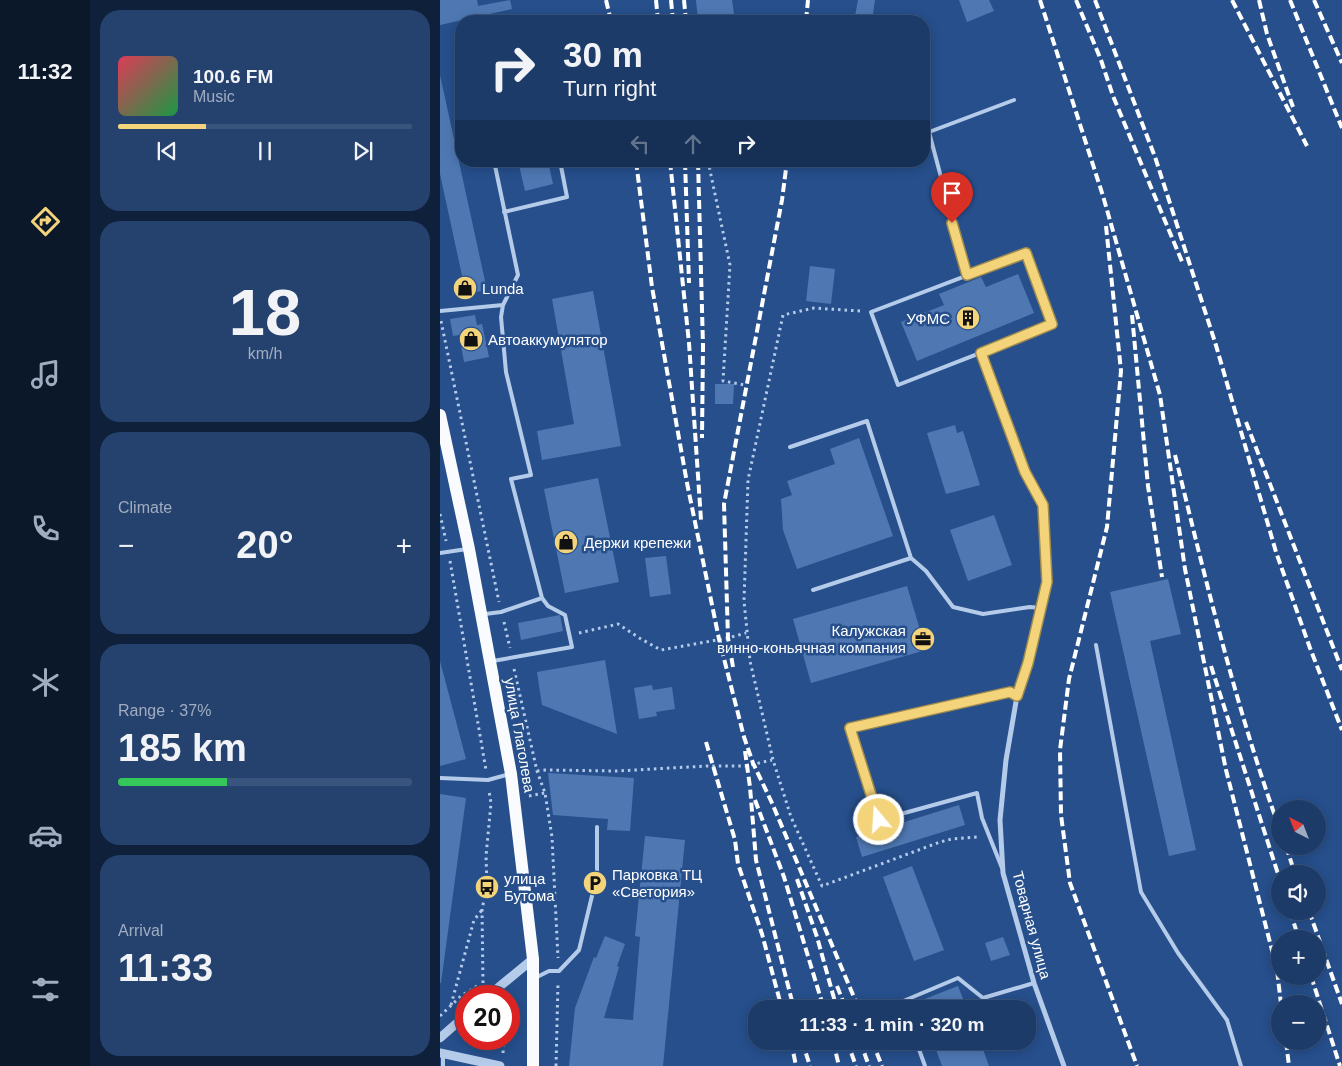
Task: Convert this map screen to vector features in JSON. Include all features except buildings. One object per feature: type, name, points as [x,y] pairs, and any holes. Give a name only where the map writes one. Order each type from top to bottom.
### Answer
[{"type":"main road","name":"улица Глаголева","points":[[440,415],[469,549],[511,774],[533,959],[533,1066]]},
{"type":"street","name":"Товарная улица","points":[[1017,696],[1006,760],[1000,820],[1003,873],[1034,983],[1064,1066]]},
{"type":"street","points":[[501,985],[533,959]]},
{"type":"street","points":[[440,1038],[455,1025]]},
{"type":"street","points":[[442,1054],[500,1066]]},
{"type":"lane","points":[[930,132],[1014,100]]},
{"type":"lane","points":[[930,136],[967,275]]},
{"type":"lane","points":[[491,661],[572,647],[565,615],[548,606],[542,598],[511,479],[531,475],[506,372],[501,317],[503,305],[518,275],[495,167]]},
{"type":"lane","points":[[504,212],[567,197],[561,167]]},
{"type":"lane","points":[[1026,253],[1052,324],[898,385],[871,312],[967,275],[1026,253]]},
{"type":"lane","points":[[440,311],[503,305]]},
{"type":"lane","points":[[981,353],[1025,472],[1043,505],[1047,582],[1028,663],[1017,696],[1010,692],[850,728],[879,820],[977,793],[982,818],[1003,873]]},
{"type":"lane","points":[[790,447],[867,421],[911,558],[926,571],[953,606],[983,614],[1030,607],[1041,608]]},
{"type":"lane","points":[[440,553],[469,549]]},
{"type":"lane","points":[[812,590],[911,558]]},
{"type":"lane","points":[[480,615],[501,612],[542,598]]},
{"type":"lane","points":[[1096,645],[1142,892],[1178,953],[1227,1020],[1241,1066]]},
{"type":"lane","points":[[440,778],[488,780],[511,774]]},
{"type":"lane","points":[[533,979],[549,972],[559,971],[580,950],[597,875],[597,827]]},
{"type":"lane","points":[[906,1000],[958,978],[983,998],[1034,983]]},
{"type":"lane","points":[[919,1050],[925,1066]]},
{"type":"lane","points":[[442,1054],[443,1066]]},
{"type":"path","points":[[709,167],[730,264],[724,381],[745,385]]},
{"type":"path","points":[[871,312],[814,308],[784,315],[748,480],[744,601],[750,661],[773,760],[791,816],[822,886],[940,842],[988,836]]},
{"type":"path","points":[[440,317],[501,612],[537,772],[544,793],[552,837],[559,971],[556,1066]]},
{"type":"path","points":[[570,636],[575,633],[618,624],[641,640],[661,650],[746,633]]},
{"type":"path","points":[[537,772],[545,770],[618,771],[707,766],[746,766],[773,760]]},
{"type":"path","points":[[451,1006],[474,920],[482,909]]},
{"type":"railway","points":[[606,0],[610,15]]},
{"type":"railway","points":[[656,0],[657,15]]},
{"type":"railway","points":[[671,0],[672,15]]},
{"type":"railway","points":[[684,0],[685,15]]},
{"type":"railway","points":[[807,15],[808,0]]},
{"type":"railway","points":[[1040,0],[1103,196],[1160,395],[1185,569],[1226,770],[1277,970],[1280,995]]},
{"type":"railway","points":[[1076,0],[1101,60],[1113,96],[1183,264]]},
{"type":"railway","points":[[1095,0],[1155,157],[1215,342],[1276,552],[1342,730]]},
{"type":"railway","points":[[1232,0],[1307,146]]},
{"type":"railway","points":[[1259,0],[1267,34],[1293,107]]},
{"type":"railway","points":[[1290,0],[1342,128]]},
{"type":"railway","points":[[1314,0],[1342,63]]},
{"type":"railway","points":[[637,167],[652,287],[687,483],[719,639],[744,737],[753,763],[772,803],[855,1000]]},
{"type":"railway","points":[[671,167],[689,343],[701,520]]},
{"type":"railway","points":[[685,167],[689,283]]},
{"type":"railway","points":[[698,167],[703,346],[702,438]]},
{"type":"railway","points":[[733,667],[728,638],[724,504],[782,200],[786,167]]},
{"type":"railway","points":[[1106,226],[1121,371],[1107,527],[1069,679],[1060,750],[1061,815],[1070,883],[1137,1066]]},
{"type":"railway","points":[[1132,315],[1148,486],[1162,577]]},
{"type":"railway","points":[[1246,422],[1342,670]]},
{"type":"railway","points":[[1175,455],[1210,597],[1249,738],[1271,804]]},
{"type":"railway","points":[[1211,666],[1275,865]]},
{"type":"railway","points":[[706,742],[735,840],[738,864],[762,934],[780,1000]]},
{"type":"railway","points":[[745,751],[756,860],[792,1000]]},
{"type":"railway","points":[[755,800],[784,877],[821,1000]]},
{"type":"railway","points":[[1289,855],[1292,865]]},
{"type":"railway","points":[[797,879],[817,937],[834,1000]]},
{"type":"railway","points":[[1293,920],[1296,930]]},
{"type":"railway","points":[[1312,920],[1342,1004]]},
{"type":"railway","points":[[1314,985],[1340,1066]]},
{"type":"railway","points":[[837,986],[842,1000]]},
{"type":"railway","points":[[793,1050],[796,1066]]},
{"type":"railway","points":[[805,1050],[810,1066]]},
{"type":"railway","points":[[835,1050],[839,1066]]},
{"type":"railway","points":[[850,1050],[856,1066]]},
{"type":"railway","points":[[863,1050],[869,1066]]},
{"type":"railway","points":[[876,1050],[882,1066]]},
{"type":"railway","points":[[1287,1050],[1289,1066]]},
{"type":"place","name":"Lunda","points":[[465,288]]},
{"type":"place","name":"УФМС","points":[[968,318]]},
{"type":"place","name":"Автоаккумулятор","points":[[471,339]]},
{"type":"place","name":"Держи крепежи","points":[[566,542]]},
{"type":"place","name":"Калужская винно-коньячная компания","points":[[923,639]]},
{"type":"place","name":"Парковка ТЦ «Светория»","points":[[595,883]]},
{"type":"place","name":"улица Бутома","points":[[487,887]]},
{"type":"route","points":[[879,820],[850,728],[1010,692],[1017,696],[1028,663],[1047,582],[1043,505],[1025,472],[981,353],[1052,324],[1026,253],[967,275],[952,223]]}]
